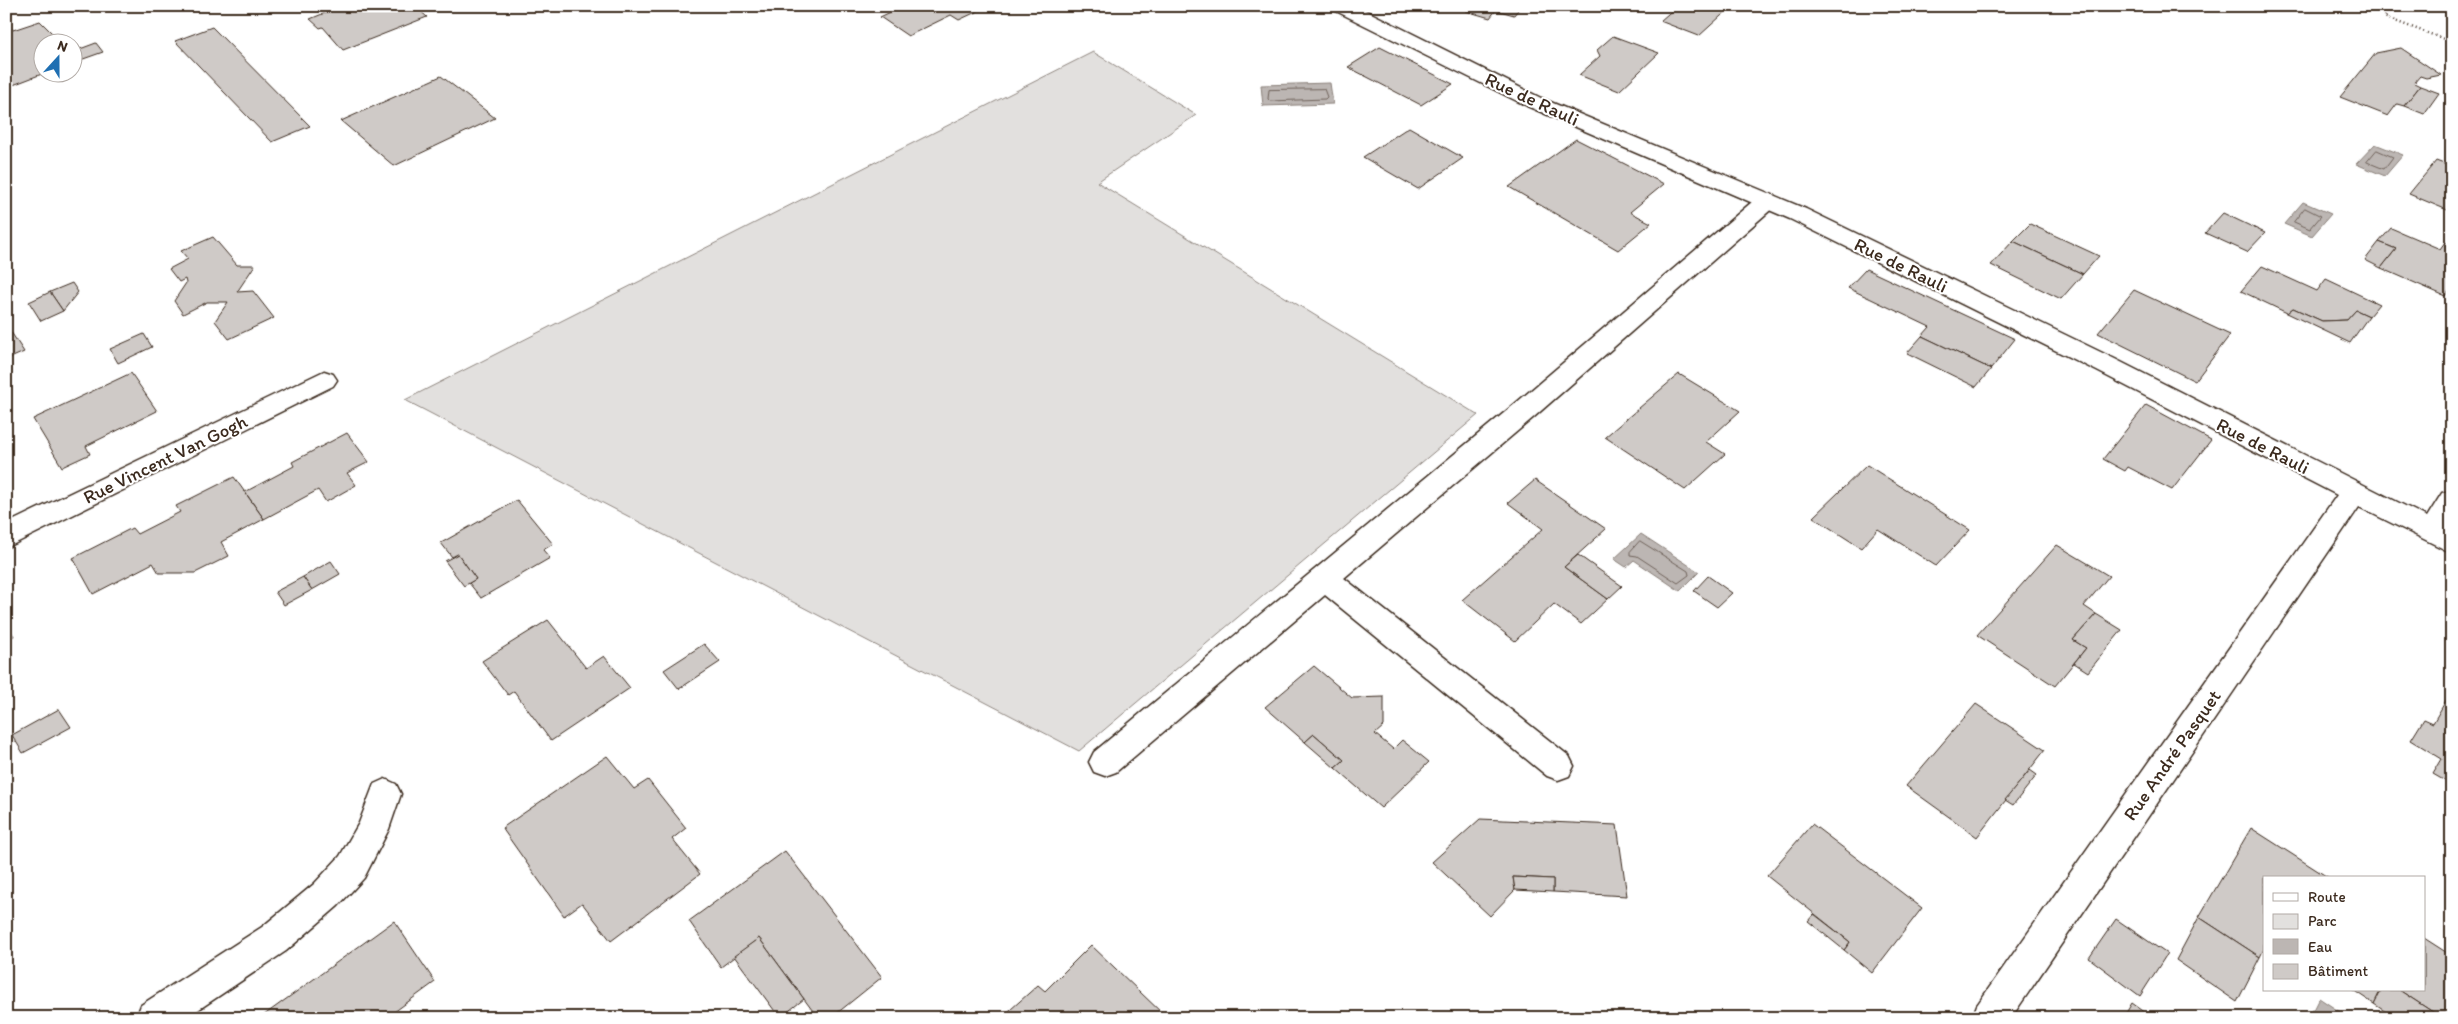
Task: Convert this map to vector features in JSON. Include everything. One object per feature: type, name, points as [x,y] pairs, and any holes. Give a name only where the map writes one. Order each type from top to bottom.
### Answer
[{"type":"street","name":"Rue de Rauli","points":[[1341,6],[1534,102],[1767,201],[2106,365],[2442,537]]},
{"type":"street","points":[[1105,762],[1524,410],[1767,201]]},
{"type":"street","name":"Rue Vincent Van Gogh","points":[[6,537],[324,380]]},
{"type":"street","name":"Rue André Pasquet","points":[[1990,1018],[2354,492]]},
{"type":"street","points":[[2442,537],[2452,500]]},
{"type":"street","points":[[1324,578],[1558,766]]},
{"type":"street","points":[[154,1018],[274,939],[326,895],[352,867],[373,828],[385,794]]},
{"type":"path","points":[[2394,6],[2384,17],[2452,42]]},
{"type":"green space","points":[[1093,52],[1196,115],[1097,182],[1478,415],[1079,751],[405,400]]},
{"type":"water","points":[[1330,83],[1333,104],[1263,106],[1261,85]]},
{"type":"water","points":[[2375,144],[2403,155],[2385,176],[2356,164]]},
{"type":"water","points":[[2303,202],[2331,214],[2312,236],[2284,224]]},
{"type":"water","points":[[1641,534],[1699,572],[1680,591],[1634,560],[1626,567],[1614,559]]},
{"type":"water","points":[[2319,998],[2349,1018],[2309,1018]]},
{"type":"building","points":[[342,6],[407,6],[411,10],[417,8],[427,17],[343,50],[323,27],[320,28],[310,19]]},
{"type":"building","points":[[903,6],[989,6],[959,20],[951,15],[908,36],[880,17]]},
{"type":"building","points":[[1469,6],[1521,6],[1514,15],[1496,10],[1490,18],[1466,11],[1471,7]]},
{"type":"building","points":[[1677,6],[1732,6],[1699,36],[1660,21]]},
{"type":"building","points":[[40,21],[51,32],[32,32],[32,78],[13,85],[6,76],[6,22],[13,30]]},
{"type":"building","points":[[212,27],[310,126],[272,142],[175,41]]},
{"type":"building","points":[[1613,36],[1659,53],[1619,91],[1579,75],[1600,56],[1597,50]]},
{"type":"building","points":[[96,43],[103,52],[82,59],[82,48]]},
{"type":"building","points":[[1380,47],[1453,84],[1421,105],[1348,67]]},
{"type":"building","points":[[2401,48],[2441,75],[2426,78],[2420,76],[2414,83],[2420,86],[2404,106],[2397,104],[2388,116],[2340,97],[2376,53]]},
{"type":"building","points":[[441,76],[495,118],[394,166],[341,121]]},
{"type":"building","points":[[2420,86],[2439,93],[2424,114],[2404,106]]},
{"type":"building","points":[[1409,127],[1463,158],[1418,189],[1363,157]]},
{"type":"building","points":[[1576,139],[1664,184],[1630,212],[1651,223],[1618,250],[1509,187]]},
{"type":"building","points":[[2436,161],[2452,167],[2452,212],[2409,194]]},
{"type":"building","points":[[2223,213],[2265,233],[2247,252],[2205,233]]},
{"type":"building","points":[[2030,224],[2099,256],[2083,274],[2013,241]]},
{"type":"building","points":[[2391,228],[2440,249],[2445,242],[2452,245],[2452,287],[2445,296],[2381,268],[2396,249],[2379,242]]},
{"type":"building","points":[[213,237],[237,265],[255,265],[237,292],[253,291],[274,318],[229,339],[215,321],[228,302],[207,302],[183,314],[174,301],[186,283],[185,279],[179,282],[169,269],[188,259],[181,251]]},
{"type":"building","points":[[2013,241],[2083,274],[2061,299],[1991,265]]},
{"type":"building","points":[[2379,242],[2396,249],[2381,268],[2365,260]]},
{"type":"building","points":[[2262,266],[2317,291],[2326,279],[2379,304],[2369,316],[2356,310],[2347,320],[2322,321],[2293,308],[2287,313],[2241,291]]},
{"type":"building","points":[[1866,269],[2015,339],[1991,369],[1922,336],[1930,327],[1848,288]]},
{"type":"building","points":[[72,283],[78,292],[63,311],[50,292]]},
{"type":"building","points":[[2134,290],[2230,335],[2195,381],[2098,333]]},
{"type":"building","points":[[50,292],[63,311],[41,321],[29,302]]},
{"type":"building","points":[[2293,308],[2322,321],[2347,320],[2356,310],[2369,316],[2350,343],[2287,313]]},
{"type":"building","points":[[9,329],[24,352],[6,360],[6,330]]},
{"type":"building","points":[[144,334],[152,347],[118,363],[110,349]]},
{"type":"building","points":[[1922,336],[1991,369],[1976,387],[1907,353]]},
{"type":"building","points":[[131,373],[157,411],[86,446],[90,454],[62,467],[33,419]]},
{"type":"building","points":[[1679,374],[1740,411],[1706,442],[1725,454],[1685,490],[1605,437]]},
{"type":"building","points":[[2146,405],[2211,440],[2172,490],[2128,467],[2125,471],[2103,459]]},
{"type":"building","points":[[347,433],[369,462],[347,473],[356,485],[326,502],[318,490],[264,519],[245,492],[294,466],[292,462]]},
{"type":"building","points":[[1867,465],[1970,530],[1936,566],[1878,529],[1861,548],[1813,517]]},
{"type":"building","points":[[234,477],[264,519],[221,542],[229,556],[195,573],[159,573],[153,563],[93,594],[73,558],[132,528],[137,534],[180,512],[176,506]]},
{"type":"building","points":[[1535,480],[1606,529],[1564,567],[1608,599],[1581,624],[1554,604],[1515,641],[1462,600],[1543,529],[1508,503]]},
{"type":"building","points":[[517,500],[553,544],[543,550],[550,558],[481,598],[469,583],[476,579],[458,554],[452,557],[441,543]]},
{"type":"building","points":[[2057,545],[2109,576],[2084,606],[2096,614],[2073,640],[2086,648],[2055,686],[1977,635]]},
{"type":"building","points":[[458,554],[476,579],[464,586],[445,561]]},
{"type":"building","points":[[1578,555],[1622,586],[1608,599],[1564,567]]},
{"type":"building","points":[[331,561],[340,574],[312,590],[303,577]]},
{"type":"building","points":[[1708,576],[1732,593],[1717,607],[1694,591]]},
{"type":"building","points":[[303,577],[312,590],[284,605],[275,592]]},
{"type":"building","points":[[2096,614],[2122,630],[2088,672],[2074,663],[2086,648],[2073,640]]},
{"type":"building","points":[[548,620],[586,668],[604,656],[630,688],[551,741],[514,691],[508,695],[482,661]]},
{"type":"building","points":[[6,623],[14,636],[6,640]]},
{"type":"building","points":[[704,644],[720,662],[679,689],[664,670]]},
{"type":"building","points":[[1314,666],[1352,698],[1384,697],[1384,726],[1375,734],[1393,749],[1402,740],[1429,762],[1381,808],[1335,768],[1344,760],[1314,734],[1305,742],[1265,707]]},
{"type":"building","points":[[2452,690],[2452,785],[2433,774],[2442,759],[2411,740],[2424,719],[2433,723]]},
{"type":"building","points":[[1976,704],[2045,750],[1977,837],[1906,786]]},
{"type":"building","points":[[59,709],[71,727],[23,753],[12,735]]},
{"type":"building","points":[[1314,734],[1344,760],[1335,768],[1305,742]]},
{"type":"building","points":[[607,756],[634,789],[648,780],[686,828],[672,839],[700,874],[611,941],[582,903],[564,916],[502,828]]},
{"type":"building","points":[[2030,770],[2037,775],[2013,805],[2005,800]]},
{"type":"building","points":[[1480,819],[1617,825],[1627,896],[1553,892],[1553,879],[1513,877],[1515,890],[1490,916],[1432,862]]},
{"type":"building","points":[[1812,824],[1922,908],[1872,973],[1844,950],[1850,942],[1767,876]]},
{"type":"building","points":[[2251,828],[2326,876],[2263,876],[2263,951],[2260,957],[2199,917]]},
{"type":"building","points":[[785,851],[882,977],[831,1018],[818,1018],[759,938],[721,967],[689,921]]},
{"type":"building","points":[[1513,877],[1553,879],[1553,892],[1515,890]]},
{"type":"building","points":[[1814,914],[1850,942],[1844,950],[1808,921]]},
{"type":"building","points":[[2199,917],[2260,957],[2237,1002],[2176,960]]},
{"type":"building","points":[[2116,919],[2167,954],[2140,996],[2089,958]]},
{"type":"building","points":[[394,921],[435,982],[386,1018],[260,1018]]},
{"type":"building","points":[[759,938],[804,999],[780,1018],[734,956]]},
{"type":"building","points":[[2426,939],[2452,956],[2452,1018],[2442,1018],[2402,992],[2426,992]]},
{"type":"building","points":[[1091,945],[1164,1015],[1162,1018],[1001,1018],[1038,985],[1045,991]]},
{"type":"building","points":[[2356,992],[2380,992],[2374,1004]]},
{"type":"building","points":[[2380,992],[2402,992],[2442,1018],[2395,1018],[2374,1004]]},
{"type":"building","points":[[2132,1003],[2153,1018],[2123,1018]]}]
